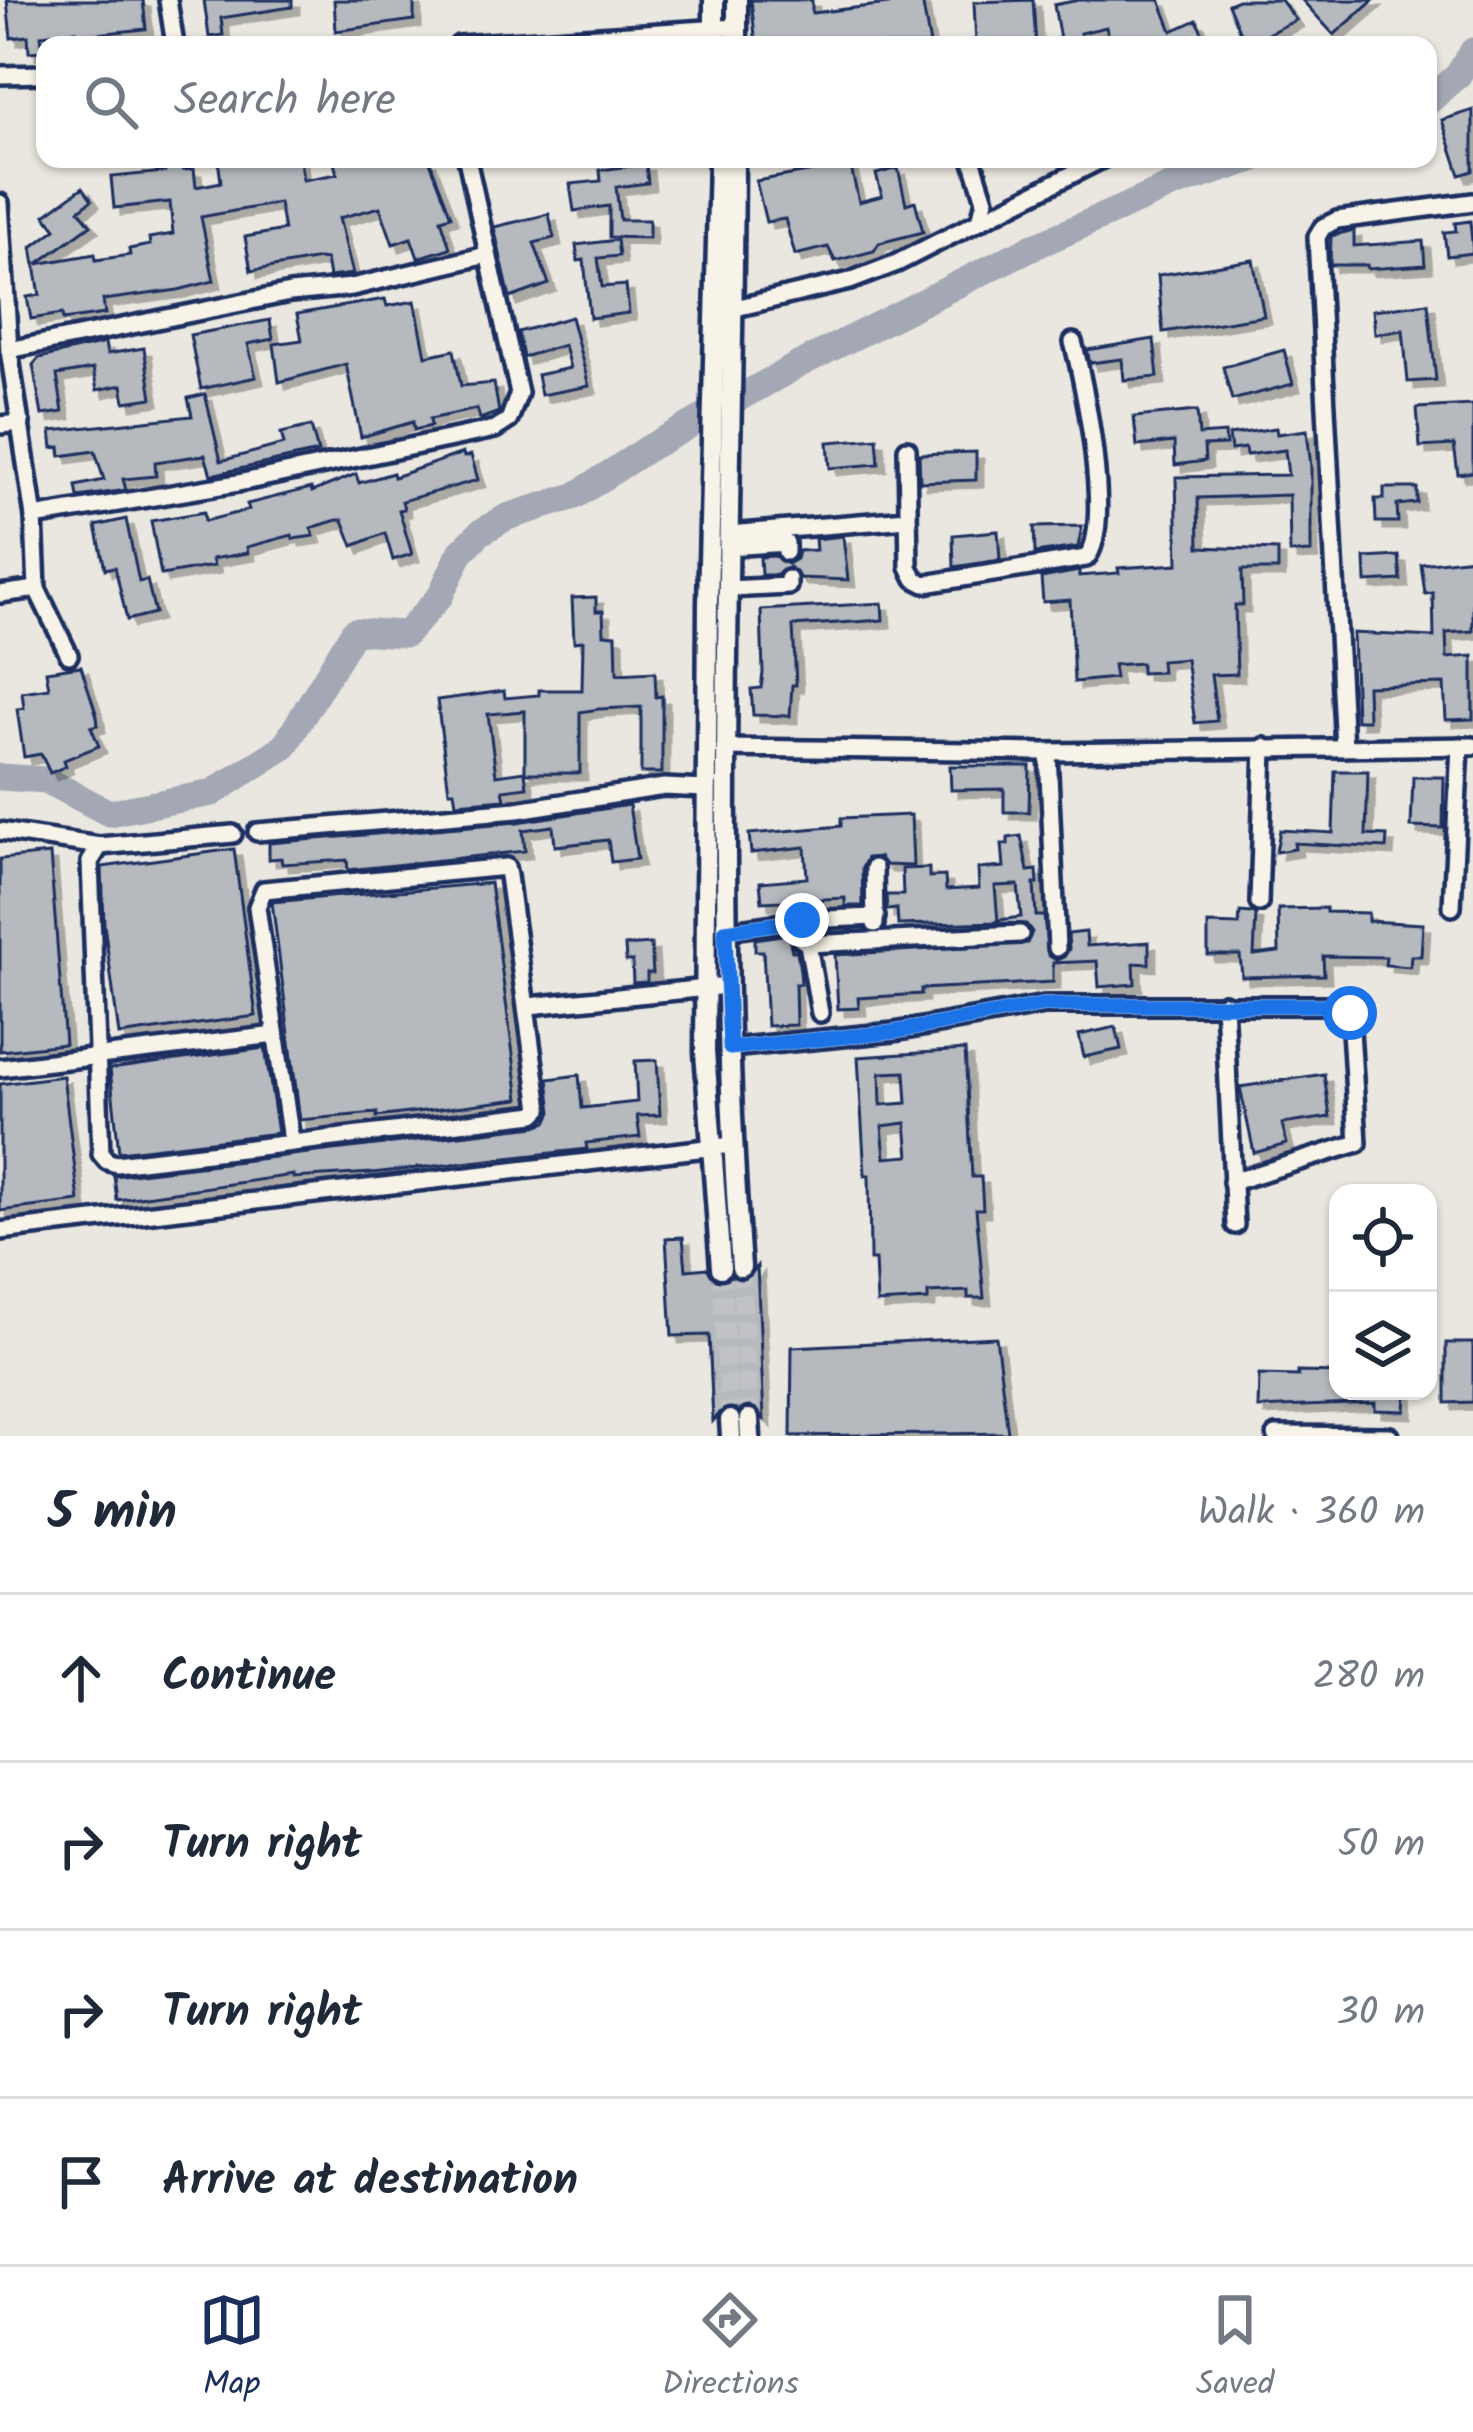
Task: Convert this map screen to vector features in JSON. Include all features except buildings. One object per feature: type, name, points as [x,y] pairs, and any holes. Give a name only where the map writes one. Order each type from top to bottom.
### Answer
[{"type":"main road","points":[[713,36],[714,0]]},
{"type":"main road","points":[[737,0],[737,36]]},
{"type":"main road","points":[[719,168],[723,397],[705,789],[717,987],[730,1048],[722,1146]]},
{"type":"main road","points":[[723,397],[731,309],[734,168]]},
{"type":"main road","points":[[722,426],[729,540],[725,931],[705,1052],[722,1146],[731,1267]]},
{"type":"street","points":[[168,0],[174,36]]},
{"type":"street","points":[[0,75],[36,74]]},
{"type":"street","points":[[34,517],[238,483],[495,429],[508,420],[519,393],[468,168]]},
{"type":"street","points":[[975,168],[985,200],[980,221]]},
{"type":"street","points":[[731,309],[850,281],[897,263],[1084,168]]},
{"type":"street","points":[[1344,748],[1317,237],[1336,220],[1473,202]]},
{"type":"street","points":[[0,203],[9,350],[34,517],[37,589],[69,655]]},
{"type":"street","points":[[9,350],[206,309],[374,283],[487,255]]},
{"type":"street","points":[[907,449],[909,567],[915,579],[925,584],[1086,558],[1093,551],[1096,506],[1089,406],[1073,342]]},
{"type":"street","points":[[0,425],[21,423]]},
{"type":"street","points":[[729,540],[907,519]]},
{"type":"street","points":[[729,540],[786,543],[786,552]]},
{"type":"street","points":[[728,589],[788,586],[788,579]]},
{"type":"street","points":[[0,594],[37,589]]},
{"type":"street","points":[[724,748],[1048,752],[1467,746],[1452,908]]},
{"type":"street","points":[[1259,903],[1264,747]]},
{"type":"street","points":[[1048,752],[1057,948]]},
{"type":"street","points":[[257,832],[518,810],[664,787],[705,789]]},
{"type":"street","points":[[0,831],[100,846],[233,834]]},
{"type":"street","points":[[100,846],[90,862],[95,1057],[101,1154],[116,1164],[535,1114],[540,1109],[529,1006],[506,867],[264,890],[257,907],[291,1140]]},
{"type":"street","points":[[874,868],[875,939]]},
{"type":"street","points":[[725,931],[876,917]]},
{"type":"street","points":[[796,921],[800,939],[808,944],[1020,934]]},
{"type":"street","points":[[808,944],[820,1012]]},
{"type":"street","points":[[529,1006],[717,987]]},
{"type":"street","points":[[1224,1004],[1235,1226]]},
{"type":"street","points":[[730,1048],[894,1032],[1044,1005],[1348,1008],[1358,1143],[1232,1182]]},
{"type":"street","points":[[0,1068],[275,1036]]},
{"type":"street","points":[[0,1231],[722,1146]]},
{"type":"street","points":[[1276,1435],[1390,1436]]},
{"type":"waterway","points":[[1437,94],[1458,75],[1473,51]]},
{"type":"waterway","points":[[0,777],[46,780],[109,813],[212,793],[284,747],[354,631],[406,634],[440,596],[461,552],[481,532],[507,517],[575,496],[647,449],[800,364],[1026,250],[1174,185],[1226,168]]},
{"type":"tunnel","points":[[741,1267],[749,1419]]},
{"type":"tunnel","points":[[721,1268],[730,1420]]},
{"type":"route","points":[[802,920],[725,931],[730,1048],[894,1032],[1044,1005],[1343,1005],[1350,1013]]}]
